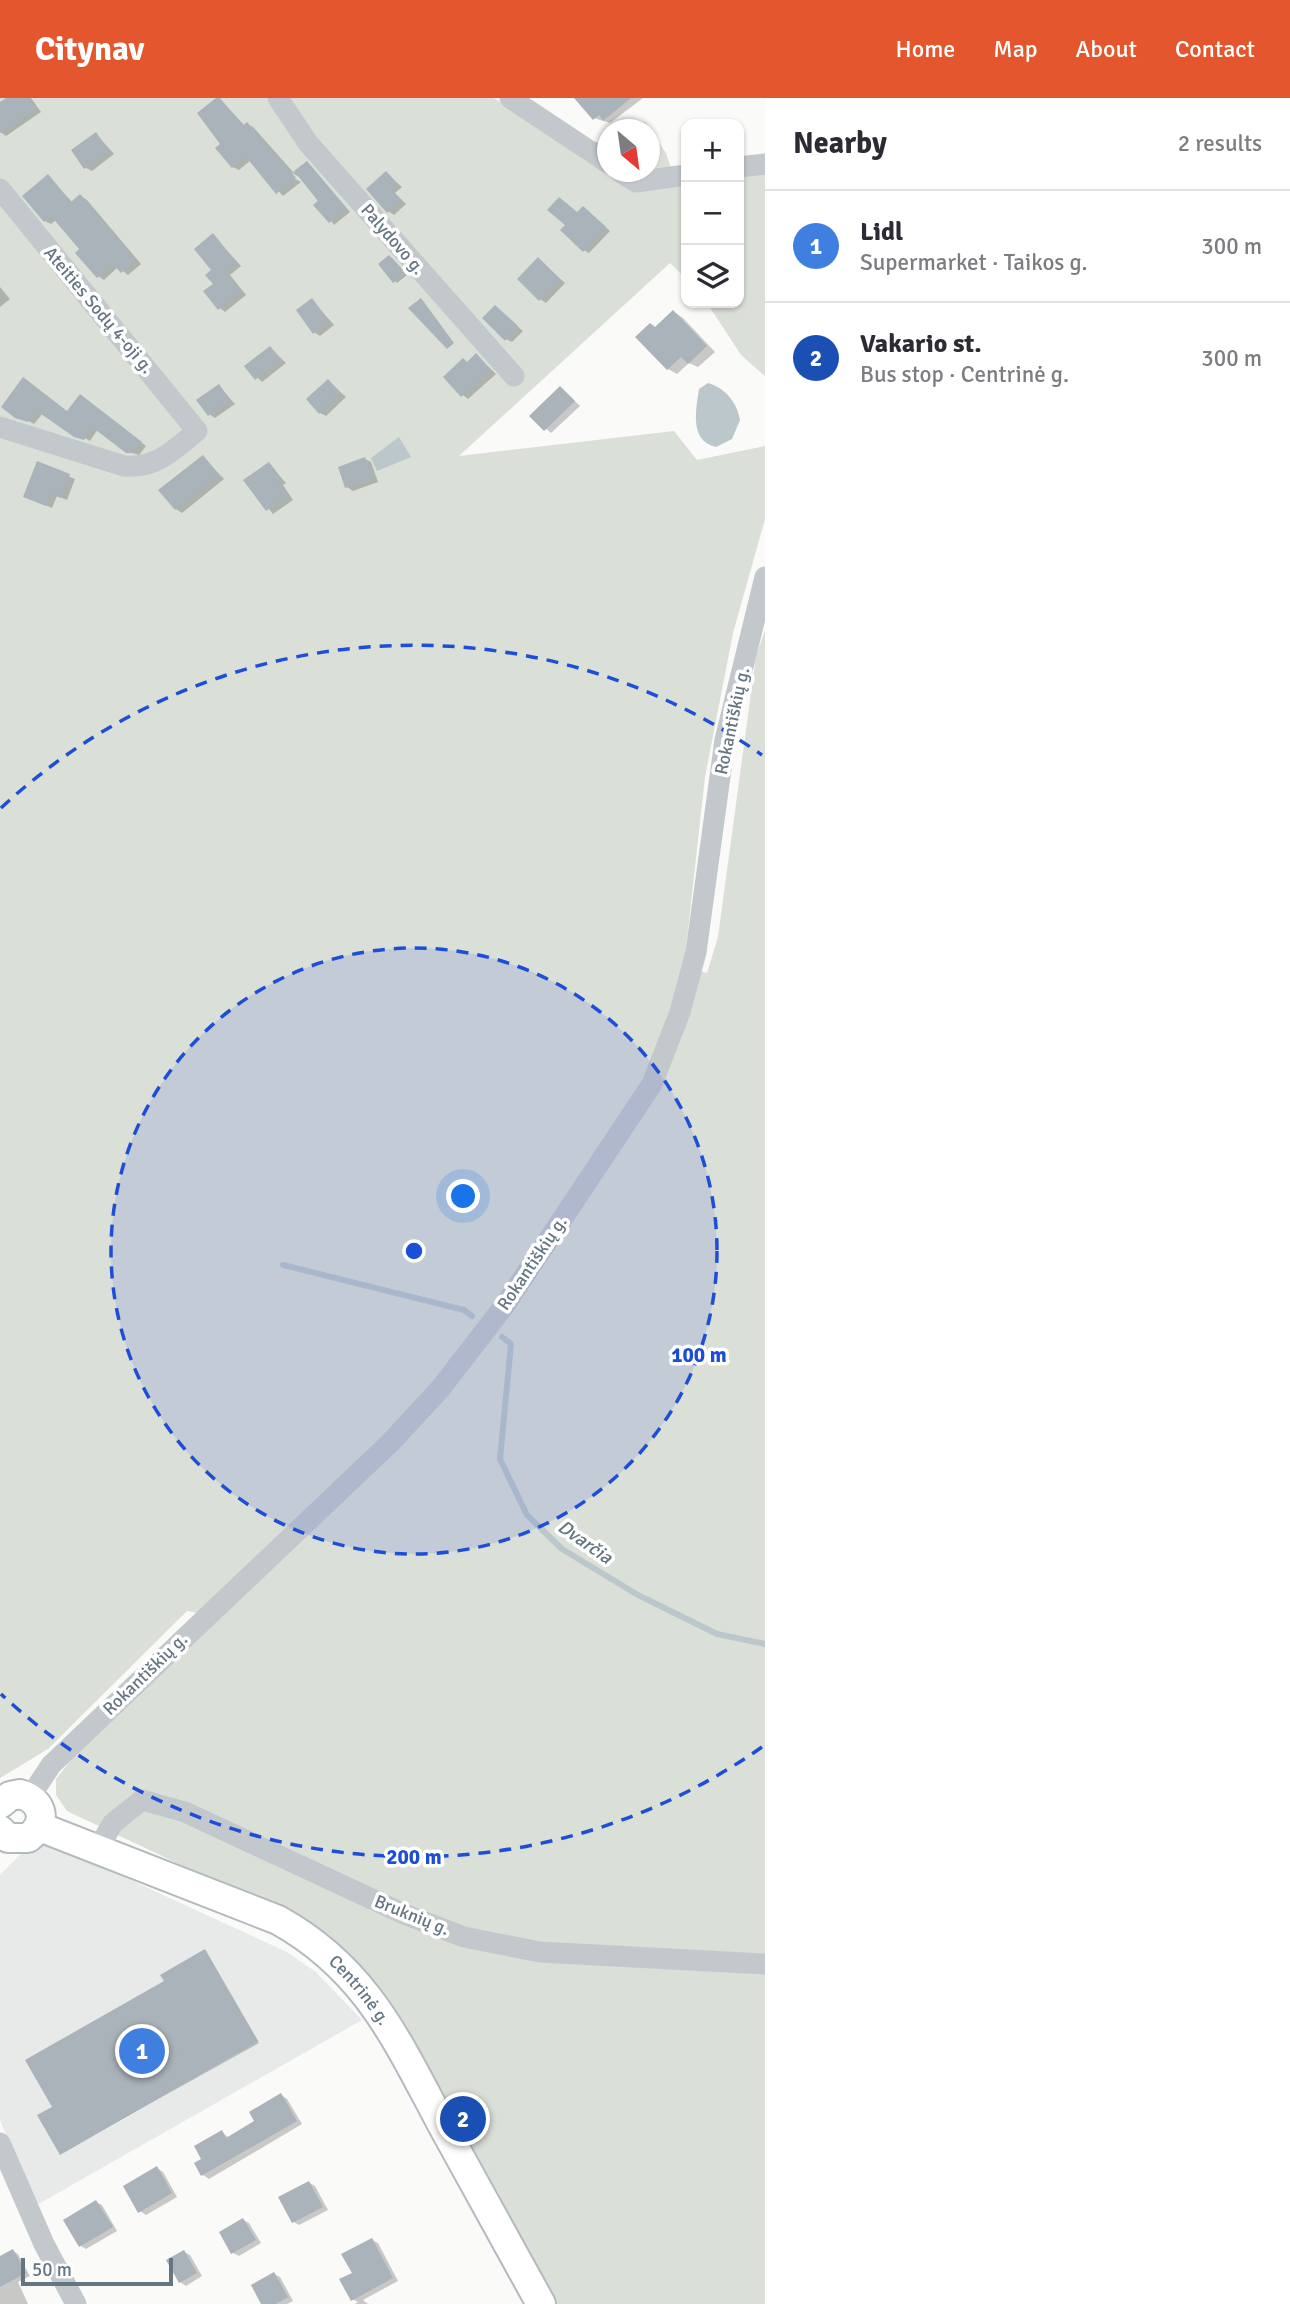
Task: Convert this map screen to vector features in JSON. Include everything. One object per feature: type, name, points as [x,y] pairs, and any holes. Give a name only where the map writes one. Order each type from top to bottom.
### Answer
[{"type":"main road","points":[[0,1804],[10,1796],[30,1797],[41,1813],[40,1827],[28,1838],[3,1840]]},
{"type":"main road","name":"Centrinė g.","points":[[40,1827],[98,1847],[278,1920],[311,1938],[358,1983],[380,2011],[541,2304]]},
{"type":"street","name":"Palydovo g.","points":[[278,98],[309,143],[514,376]]},
{"type":"street","points":[[510,98],[597,156]]},
{"type":"street","points":[[744,166],[765,164]]},
{"type":"street","points":[[660,179],[681,176]]},
{"type":"street","name":"Ateities Sodų 4-oji g.","points":[[0,189],[104,313],[197,431],[165,457],[137,467],[0,427]]},
{"type":"street","name":"Rokantiškių g.","points":[[30,1797],[57,1760],[390,1443],[440,1389],[505,1305],[652,1084],[680,1012],[696,952],[725,740],[765,577]]},
{"type":"street","name":"Bruknių g.","points":[[98,1847],[113,1823],[142,1800],[185,1812],[404,1913],[464,1937],[540,1952],[765,1964]]},
{"type":"street","points":[[0,2143],[44,2244],[76,2304]]},
{"type":"shaded area","points":[[0,98],[494,98],[569,147],[597,142],[597,182],[660,182],[660,144],[666,153],[676,183],[681,182],[681,274],[670,263],[459,456],[674,431],[697,460],[765,446],[765,519],[733,633],[705,777],[684,966],[707,973],[718,937],[756,656],[765,631],[765,2304],[551,2304],[395,2010],[355,1963],[308,1925],[67,1811],[56,1795],[56,1779],[83,1745],[215,1616],[187,1611],[48,1749],[0,1778]]},
{"type":"shaded area","points":[[765,173],[765,376],[741,355],[710,308],[744,308],[744,175]]},
{"type":"shaded area","points":[[708,383],[720,388],[729,397],[740,420],[732,439],[716,447],[707,444],[702,438],[696,423],[699,389]]},
{"type":"shaded area","points":[[399,437],[411,457],[377,471],[371,458]]},
{"type":"shaded area","points":[[46,1841],[287,1952],[316,1972],[362,2020],[35,2206],[0,2120],[0,1875],[33,1842]]},
{"type":"building","points":[[6,98],[29,98],[37,109],[0,133],[0,102]]},
{"type":"building","points":[[216,98],[220,98],[243,126],[247,122],[296,178],[276,194],[246,157],[232,168],[215,148],[220,144],[197,113]]},
{"type":"building","points":[[574,98],[631,98],[605,119],[599,115],[593,120]]},
{"type":"building","points":[[96,132],[109,151],[84,169],[71,150]]},
{"type":"building","points":[[307,161],[347,209],[329,223],[313,205],[318,201],[294,171]]},
{"type":"building","points":[[386,171],[397,183],[391,189],[401,200],[387,213],[366,189]]},
{"type":"building","points":[[48,174],[71,202],[80,194],[136,260],[121,273],[113,264],[97,278],[75,253],[79,249],[51,216],[44,222],[22,196]]},
{"type":"building","points":[[559,197],[577,212],[583,206],[606,227],[583,252],[560,230],[565,225],[547,210]]},
{"type":"building","points":[[213,233],[236,262],[225,271],[241,291],[218,310],[203,291],[213,284],[205,275],[211,270],[194,249]]},
{"type":"building","points":[[389,255],[406,273],[393,283],[378,264]]},
{"type":"building","points":[[538,257],[560,279],[539,301],[517,279]]},
{"type":"building","points":[[312,298],[329,321],[313,334],[296,310]]},
{"type":"building","points":[[421,298],[454,343],[447,349],[408,308]]},
{"type":"building","points":[[495,305],[518,326],[505,341],[482,318]]},
{"type":"building","points":[[673,310],[707,346],[688,364],[681,357],[667,370],[635,337],[650,323],[655,327]]},
{"type":"building","points":[[270,346],[281,359],[255,380],[244,366]]},
{"type":"building","points":[[476,353],[491,370],[461,397],[443,377],[463,358],[467,362]]},
{"type":"building","points":[[23,377],[67,411],[80,394],[142,442],[133,453],[126,453],[92,427],[84,440],[74,437],[37,411],[28,422],[15,418],[1,407]]},
{"type":"building","points":[[328,379],[341,393],[319,414],[306,399]]},
{"type":"building","points":[[219,384],[230,400],[208,416],[196,400]]},
{"type":"building","points":[[560,386],[575,401],[544,431],[529,416]]},
{"type":"building","points":[[203,455],[219,475],[175,510],[158,490]]},
{"type":"building","points":[[365,457],[373,479],[345,488],[338,467]]},
{"type":"building","points":[[37,461],[70,474],[61,498],[50,494],[46,506],[23,497]]},
{"type":"building","points":[[269,462],[282,479],[278,481],[288,496],[266,511],[243,480]]},
{"type":"building","points":[[205,1949],[258,2041],[60,2155],[37,2115],[52,2107],[25,2060],[164,1981],[160,1975]]},
{"type":"building","points":[[281,2093],[297,2121],[201,2176],[194,2163],[201,2159],[194,2146],[222,2130],[226,2138],[254,2121],[249,2112]]},
{"type":"building","points":[[157,2166],[172,2193],[138,2213],[123,2186]]},
{"type":"building","points":[[309,2181],[323,2207],[292,2223],[278,2197]]},
{"type":"building","points":[[96,2200],[113,2227],[79,2247],[63,2220]]},
{"type":"building","points":[[243,2218],[256,2240],[231,2254],[219,2232]]},
{"type":"building","points":[[372,2238],[393,2278],[351,2301],[339,2279],[352,2273],[341,2254]]},
{"type":"building","points":[[13,2249],[26,2273],[0,2287],[0,2256]]},
{"type":"building","points":[[184,2250],[197,2273],[179,2283],[166,2260]]},
{"type":"building","points":[[274,2272],[288,2297],[276,2304],[261,2304],[251,2285]]},
{"type":"waterway","name":"Dvarčia","points":[[283,1265],[464,1310],[472,1316]]},
{"type":"waterway","name":"Dvarčia","points":[[502,1337],[511,1344],[500,1459],[527,1515],[562,1549],[638,1595],[717,1634],[765,1644]]},
{"type":"place","name":"Lidl","points":[[142,2051]]},
{"type":"place","name":"Vakario st.","points":[[463,2119]]}]
